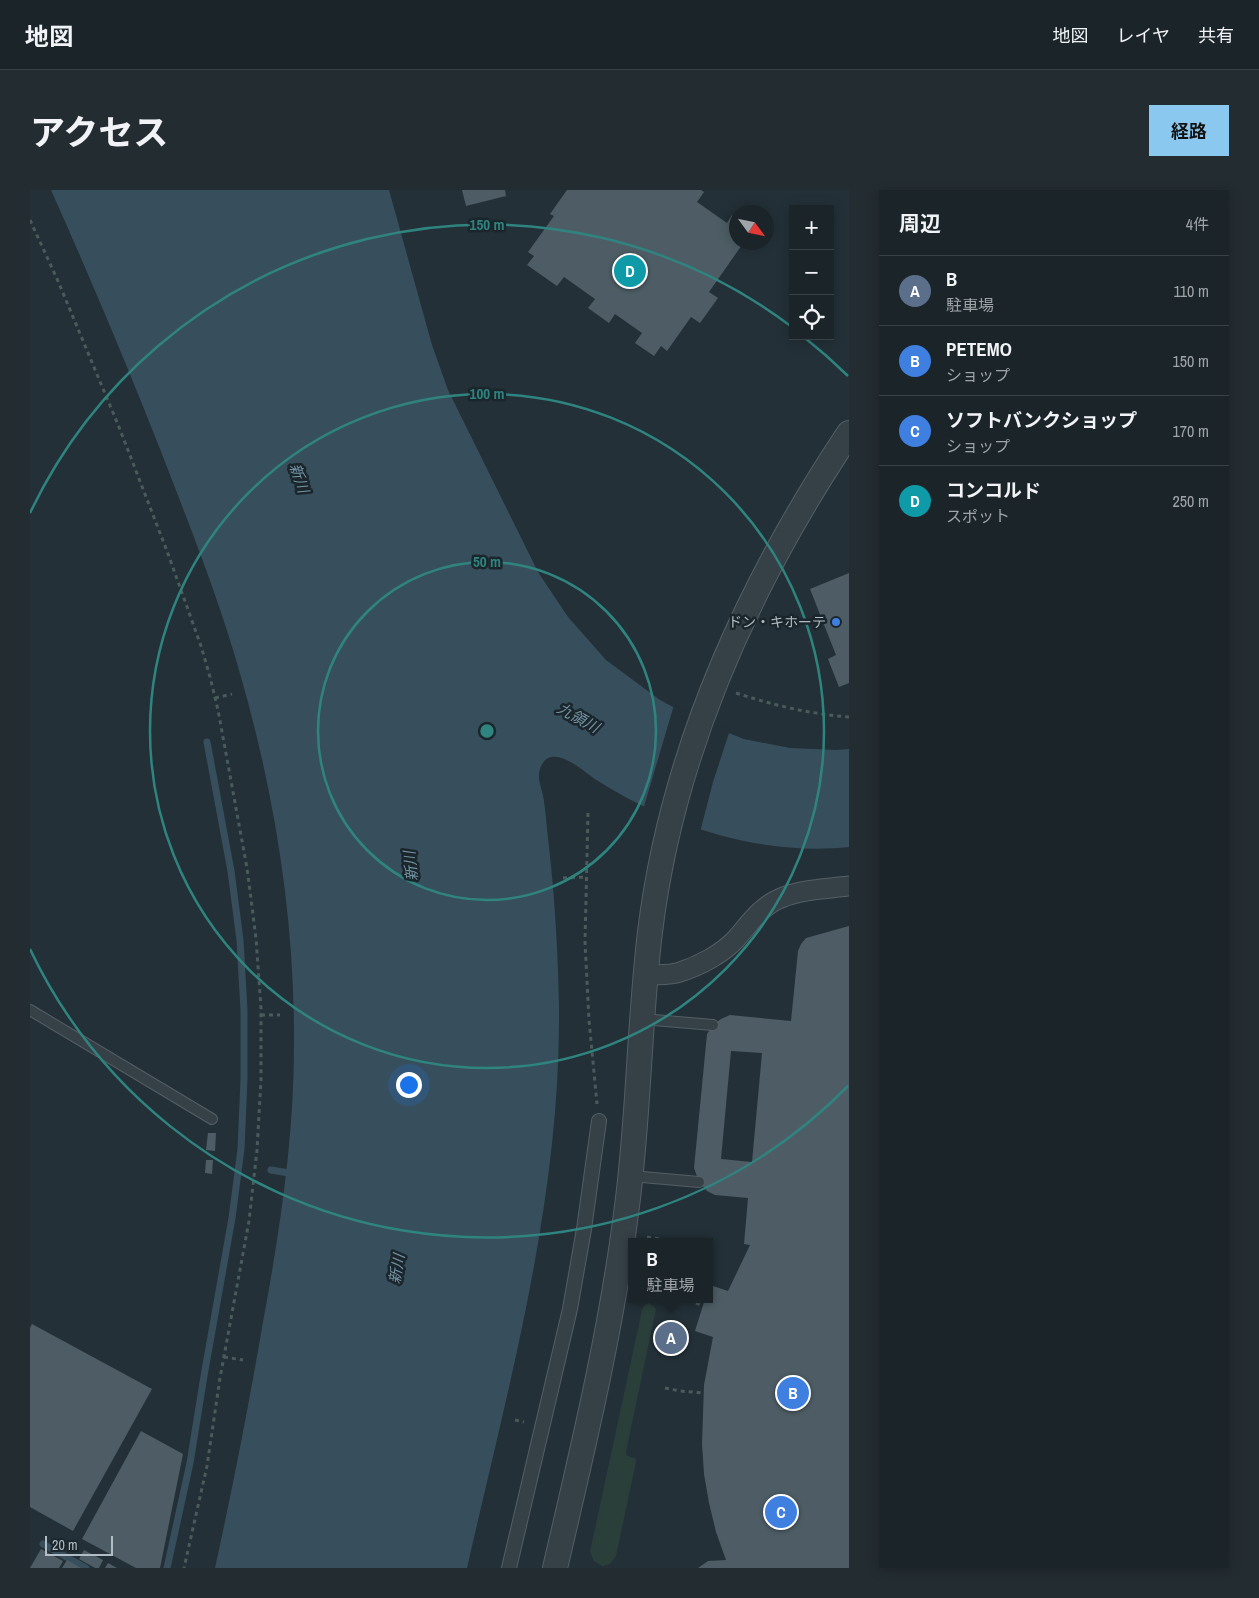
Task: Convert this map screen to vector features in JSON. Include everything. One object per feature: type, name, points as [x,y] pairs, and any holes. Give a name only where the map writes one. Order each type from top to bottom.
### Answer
[{"type":"street","points":[[555,1568],[608,1326],[622,1246],[636,1124],[645,975],[651,921],[666,841],[684,774],[727,653],[766,570],[805,500],[849,433]]},
{"type":"street","points":[[645,975],[678,973],[714,956],[735,940],[761,909],[780,898],[802,892],[849,886]]},
{"type":"street","points":[[510,1568],[570,1310],[584,1229],[599,1121]]},
{"type":"lane","points":[[30,1010],[212,1119]]},
{"type":"lane","points":[[642,1019],[713,1025]]},
{"type":"lane","points":[[631,1176],[699,1182]]},
{"type":"path","points":[[30,220],[58,281],[144,489],[200,646],[215,698],[248,868],[256,938],[261,1015],[258,1150],[249,1221],[224,1357],[207,1466],[184,1568]]},
{"type":"path","points":[[736,693],[796,710],[849,717]]},
{"type":"path","points":[[215,698],[232,694]]},
{"type":"path","points":[[588,813],[586,877],[587,981],[599,1121]]},
{"type":"path","points":[[563,878],[586,877]]},
{"type":"path","points":[[261,1015],[280,1015]]},
{"type":"path","points":[[647,1237],[654,1238]]},
{"type":"path","points":[[696,1303],[703,1306]]},
{"type":"path","points":[[224,1357],[243,1360]]},
{"type":"path","points":[[666,1388],[703,1393]]},
{"type":"green space","points":[[649,1303],[656,1309],[626,1452],[626,1455],[636,1459],[636,1462],[616,1556],[610,1564],[602,1566],[594,1561],[590,1552],[642,1310]]},
{"type":"water","points":[[51,190],[389,190],[432,345],[448,390],[538,572],[568,617],[606,660],[660,700],[701,722],[744,739],[790,748],[849,749],[849,847],[816,849],[783,847],[718,835],[656,812],[598,781],[567,760],[554,757],[548,758],[541,766],[539,776],[544,801],[551,867],[559,987],[557,1079],[551,1150],[542,1220],[515,1360],[467,1568],[215,1568],[252,1384],[280,1218],[289,1149],[294,1045],[291,951],[287,905],[281,859],[264,767],[224,620],[149,421]]},
{"type":"pier","points":[[674,705],[702,720],[730,730],[713,782],[700,832],[676,825],[643,810]]},
{"type":"building","points":[[462,190],[505,190],[506,196],[466,206]]},
{"type":"building","points":[[567,190],[701,190],[704,192],[697,202],[727,223],[729,220],[729,250],[738,250],[709,292],[718,298],[700,323],[691,317],[667,351],[661,346],[654,356],[635,343],[642,333],[615,314],[609,323],[588,308],[595,299],[564,277],[557,286],[527,265],[534,256],[528,252],[554,216],[550,214]]},
{"type":"building","name":"ドン・キホーテ","points":[[849,573],[849,683],[839,687],[828,659],[836,655],[810,589]]},
{"type":"building","points":[[849,926],[849,1568],[698,1568],[708,1561],[726,1560],[716,1532],[709,1503],[704,1474],[702,1444],[704,1385],[713,1337],[695,1331],[704,1303],[713,1303],[713,1286],[728,1291],[750,1245],[744,1244],[748,1198],[715,1195],[707,1191],[699,1182],[694,1168],[707,1034],[713,1025],[730,1015],[791,1021],[798,951],[806,938]],"holes":[[[731,1051],[762,1053],[752,1162],[721,1159]]]},
{"type":"building","points":[[208,1133],[216,1133],[215,1151],[206,1150]]},
{"type":"building","points":[[206,1160],[213,1160],[212,1174],[205,1173]]},
{"type":"building","points":[[32,1324],[152,1389],[73,1531],[30,1507],[30,1328]]},
{"type":"building","points":[[141,1431],[183,1454],[160,1568],[136,1568],[82,1539]]},
{"type":"building","points":[[41,1549],[63,1561],[59,1568],[30,1568]]},
{"type":"building","points":[[84,1550],[103,1560],[99,1568],[95,1568],[79,1559]]},
{"type":"building","points":[[67,1560],[81,1568],[62,1568]]},
{"type":"building","points":[[108,1563],[117,1568],[105,1568]]},
{"type":"waterway","points":[[167,1568],[190,1463],[232,1218],[241,1149],[244,1010],[240,940],[231,871],[207,742]]},
{"type":"waterway","points":[[271,1170],[295,1174]]},
{"type":"waterway","points":[[43,1544],[86,1568]]},
{"type":"place","name":"コンコルド","points":[[630,271]]},
{"type":"place","name":"ドン・キホーテ","points":[[836,622]]},
{"type":"place","name":"B","points":[[671,1338]]},
{"type":"place","name":"PETEMO","points":[[793,1393]]},
{"type":"place","name":"ソフトバンクショップ","points":[[781,1512]]},
{"type":"water label","name":"新川","points":[[299,478]]},
{"type":"water label","name":"九領川","points":[[578,718]]},
{"type":"water label","name":"新川","points":[[411,866]]},
{"type":"water label","name":"新川","points":[[397,1269]]}]
